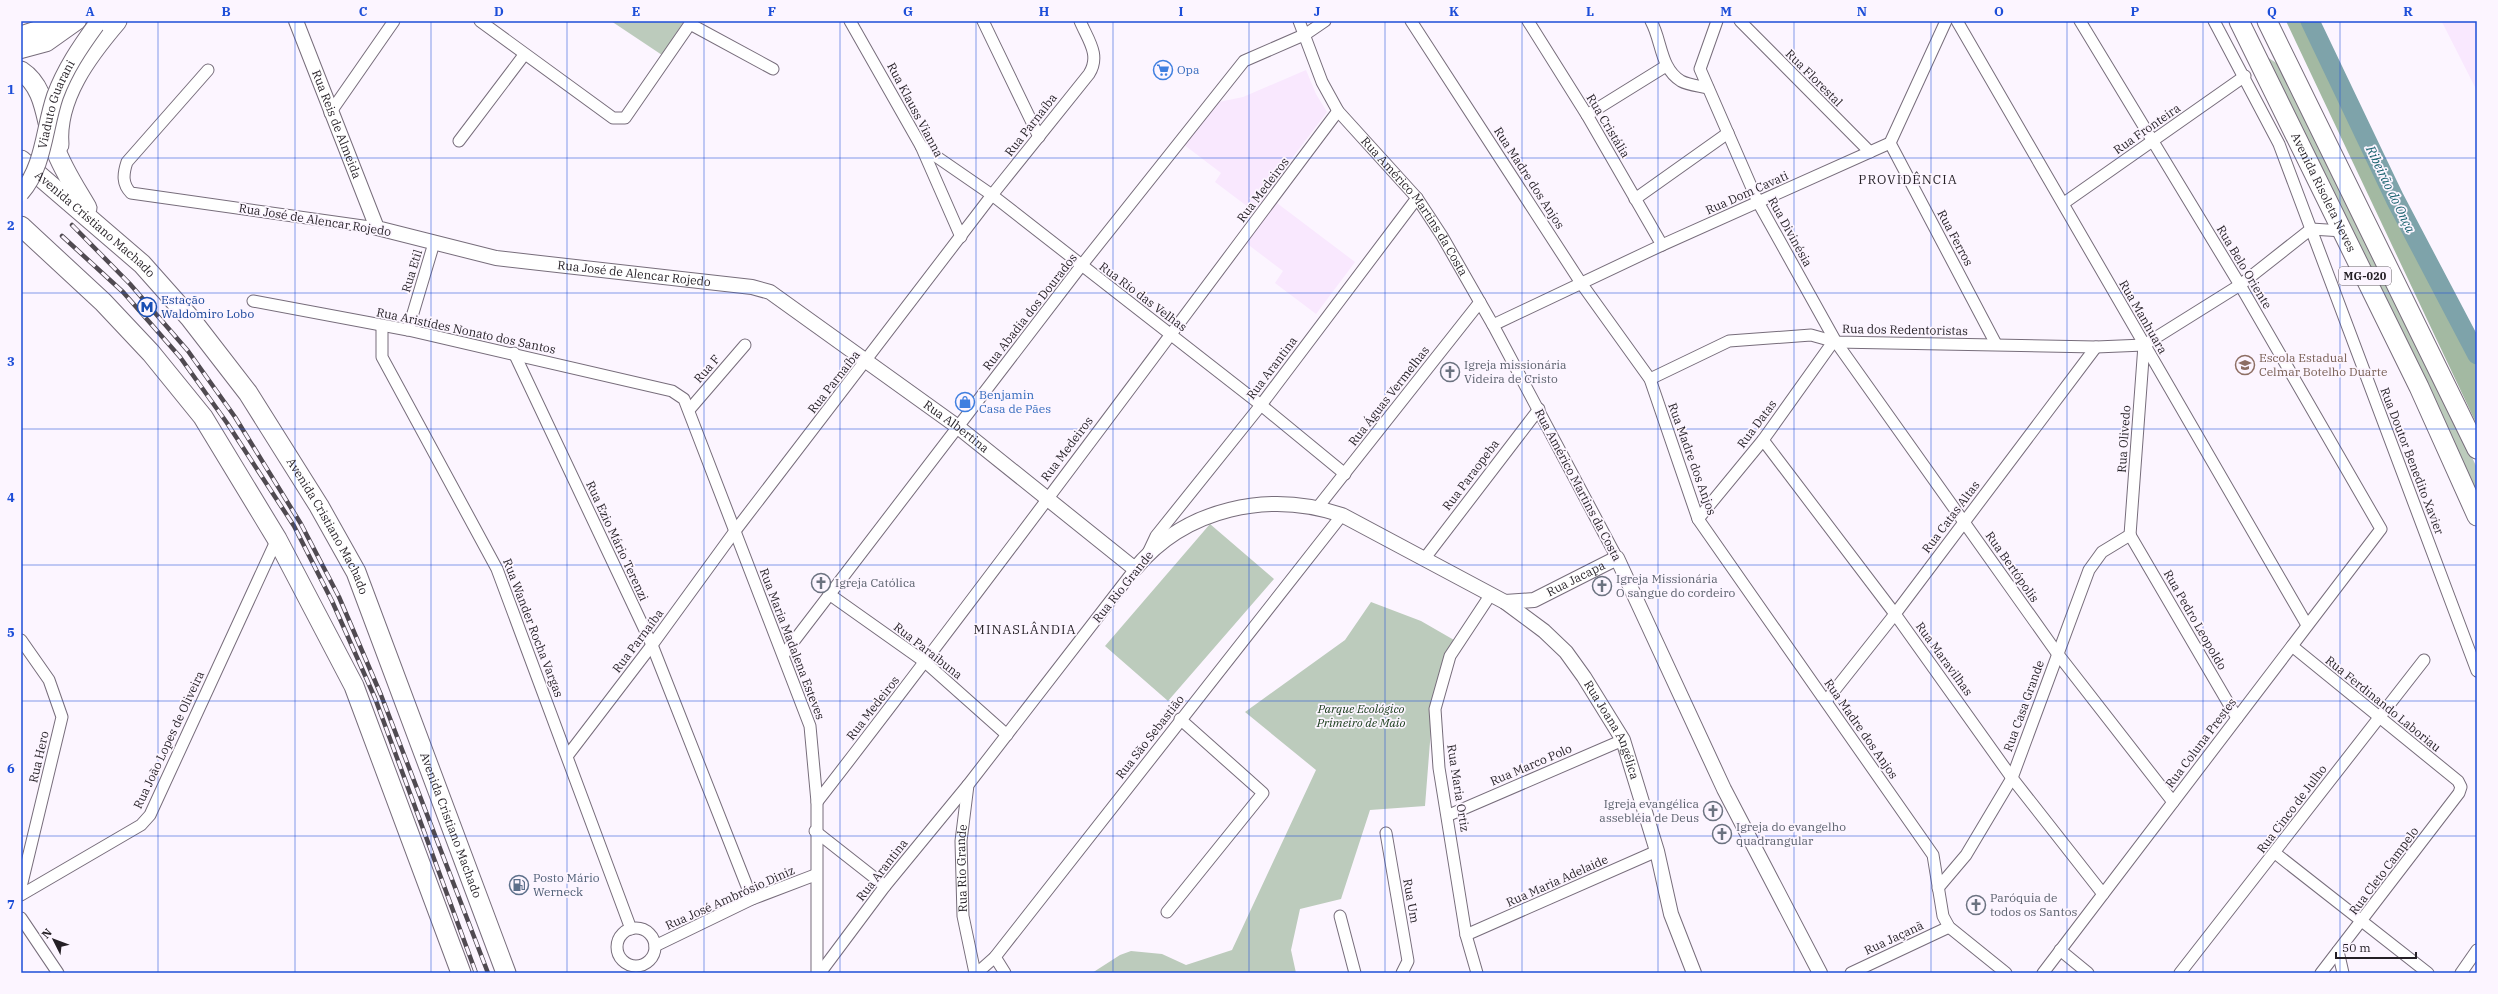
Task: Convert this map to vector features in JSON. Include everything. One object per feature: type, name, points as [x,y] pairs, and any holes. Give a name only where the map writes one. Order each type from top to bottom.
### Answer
[{"type":"highway","points":[[24,45],[67,21]]},
{"type":"highway","points":[[61,162],[59,138],[61,116],[69,93],[79,70],[117,21]]},
{"type":"highway","points":[[2224,21],[2248,38]]},
{"type":"highway","name":"Avenida Risoleta Neves","points":[[2239,21],[2419,387],[2477,516]]},
{"type":"highway","name":"Avenida Risoleta Neves","points":[[2267,21],[2477,449]]},
{"type":"highway","points":[[21,71],[27,75],[38,90],[61,162],[95,222]]},
{"type":"highway","points":[[21,88],[36,110],[40,131],[40,153]]},
{"type":"highway","name":"Avenida Cristiano Machado","points":[[21,160],[95,222],[142,264],[185,312],[248,393],[294,463],[345,550],[394,669],[506,973]]},
{"type":"highway","points":[[21,226],[106,305],[150,352],[203,417],[277,539],[354,686],[461,973]]},
{"type":"highway","points":[[21,241],[62,265]]},
{"type":"main road","points":[[24,45],[52,40],[78,21]]},
{"type":"main road","name":"Viaduto Guarani","points":[[21,193],[31,182],[55,97],[65,71],[100,21]]},
{"type":"street","name":"Rua Reis de Almeida","points":[[296,21],[330,113],[377,228]]},
{"type":"street","points":[[330,113],[394,21]]},
{"type":"street","points":[[480,21],[524,55],[613,118],[625,118],[691,22],[773,69]]},
{"type":"street","name":"Rua Klauss Vianna","points":[[850,21],[921,146],[961,237]]},
{"type":"street","points":[[983,21],[1039,137]]},
{"type":"street","name":"Rua Parnaíba","points":[[568,755],[652,645],[735,531],[867,361],[992,195],[1095,64],[1094,55],[1080,21]]},
{"type":"street","name":"Rua Américo Martins da Costa","points":[[1299,21],[1306,34],[1322,82],[1338,111],[1417,198],[1442,236],[1493,325],[1617,558],[1721,782],[1820,973]]},
{"type":"street","name":"Rua Abadia dos Dourados","points":[[784,654],[1081,266],[1244,61],[1306,34],[1325,21]]},
{"type":"street","name":"Rua Madre dos Anjos","points":[[1411,21],[1581,283],[1650,379],[1698,519],[1933,854],[1943,916],[1949,927],[2006,973]]},
{"type":"street","name":"Rua Cristália","points":[[1528,21],[1587,115],[1662,245]]},
{"type":"street","points":[[1651,21],[1656,31],[1666,66],[1682,81],[1708,88]]},
{"type":"street","name":"Rua Divinésia","points":[[1717,21],[1700,69],[1758,202],[1835,342]]},
{"type":"street","name":"Rua Florestal","points":[[1740,21],[1870,152]]},
{"type":"street","points":[[1890,143],[1946,21]]},
{"type":"street","name":"Rua Manhuara","points":[[1957,21],[2307,625]]},
{"type":"street","name":"Rua Belo Oriente","points":[[2080,21],[2240,285],[2381,529]]},
{"type":"street","name":"Rua Doutor Benedito Xavier","points":[[2214,21],[2245,76],[2278,144],[2312,229],[2477,671]]},
{"type":"street","points":[[459,141],[524,55]]},
{"type":"street","points":[[1587,115],[1666,66]]},
{"type":"street","name":"Rua José de Alencar Rojedo","points":[[208,70],[127,162],[124,173],[125,182],[126,187],[131,193],[377,228],[496,258],[752,287],[770,292]]},
{"type":"street","name":"Rua Fronteira","points":[[2064,204],[2245,76]]},
{"type":"street","name":"Rua Medeiros","points":[[817,802],[925,662],[1046,498],[1338,111]]},
{"type":"street","points":[[1635,199],[1728,133]]},
{"type":"street","name":"Rua Dom Cavati","points":[[1493,325],[1662,245],[1890,143]]},
{"type":"street","name":"Rua Ferros","points":[[1890,143],[1996,344]]},
{"type":"street","name":"Rua Rio das Velhas","points":[[921,146],[992,195],[1261,405],[1345,474]]},
{"type":"street","name":"Rua Arantina","points":[[1148,553],[1156,536],[1261,405],[1417,198]]},
{"type":"street","points":[[2144,345],[2240,285],[2312,229],[2343,231]]},
{"type":"street","name":"Rua Etil","points":[[408,330],[434,243]]},
{"type":"street","name":"Rua Albertina","points":[[770,292],[958,427],[1135,569]]},
{"type":"street","name":"Rua Aristídes Nonato dos Santos","points":[[253,301],[408,330],[514,353],[672,391]]},
{"type":"street","name":"Rua Águas Vermelhas","points":[[1318,507],[1480,302]]},
{"type":"street","name":"Rua Wander Rocha Vargas","points":[[382,326],[382,357],[497,569],[568,755],[631,929]]},
{"type":"street","name":"Rua dos Redentoristas","points":[[1650,379],[1729,341],[1811,335],[1835,342],[1996,344],[2096,348],[2144,345]]},
{"type":"street","name":"Rua Datas","points":[[1698,519],[1763,440],[1835,342]]},
{"type":"street","name":"Rua Bertópolis","points":[[1835,342],[2057,653],[2173,802]]},
{"type":"street","name":"Rua F","points":[[689,410],[745,345]]},
{"type":"street","name":"Rua Olivedo","points":[[2130,535],[2144,345]]},
{"type":"street","name":"Rua Catas Altas","points":[[1826,701],[1896,614],[1964,521],[2096,348]]},
{"type":"street","name":"Rua Ezio Mário Terenzi","points":[[514,353],[652,645],[752,899]]},
{"type":"street","name":"Rua Maria Madalena Esteves","points":[[672,391],[684,399],[689,410],[784,654],[810,726],[817,802],[815,830],[815,875],[819,973]]},
{"type":"street","name":"Rua Paraopeba","points":[[1425,558],[1538,409]]},
{"type":"street","name":"Rua Maravilhas","points":[[1763,440],[1896,614],[2012,778],[2103,894]]},
{"type":"street","name":"Rua Rio Grande","points":[[976,973],[963,916],[961,841],[968,785],[1148,553],[1195,523],[1221,511],[1249,504],[1276,503],[1318,507],[1342,514],[1490,594]]},
{"type":"street","name":"Rua São Sebastião","points":[[976,973],[996,957],[1180,719],[1342,514]]},
{"type":"street","name":"Rua Coluna Prestes","points":[[2043,973],[2381,529]]},
{"type":"street","name":"Rua Casa Grande","points":[[1938,888],[1966,855],[2012,778],[2089,570],[2102,552],[2130,535]]},
{"type":"street","name":"Rua Pedro Leopoldo","points":[[2130,535],[2237,718]]},
{"type":"street","name":"Rua João Lopes de Oliveira","points":[[21,895],[141,825],[150,815],[277,539]]},
{"type":"street","name":"Rua Jacapa","points":[[1505,602],[1534,600],[1617,558]]},
{"type":"street","name":"Rua Paraibuna","points":[[829,594],[925,662],[1007,735]]},
{"type":"street","name":"Rua Joana Angélica","points":[[1490,594],[1527,617],[1566,652],[1584,677],[1624,740],[1657,851],[1671,914],[1691,972]]},
{"type":"street","name":"Rua Maria Ortiz","points":[[1476,973],[1466,935],[1449,815],[1439,768],[1435,709],[1450,656],[1490,594]]},
{"type":"street","name":"Rua Jacapa","points":[[1527,617],[1528,609],[1534,600]]},
{"type":"street","name":"Rua Hero","points":[[21,640],[49,680],[62,717],[21,888]]},
{"type":"street","name":"Rua Ferdinando Laboriau","points":[[2292,646],[2458,781]]},
{"type":"street","name":"Rua Cinco de Julho","points":[[2180,973],[2275,853],[2378,717],[2424,660]]},
{"type":"street","points":[[1166,912],[1263,793],[1180,719]]},
{"type":"street","name":"Rua Marco Polo","points":[[1449,815],[1624,740]]},
{"type":"street","name":"Rua Cleto Campelo","points":[[2321,973],[2362,922],[2460,793],[2461,787],[2458,781]]},
{"type":"street","name":"Rua Arantina","points":[[819,973],[885,886],[968,785]]},
{"type":"street","points":[[815,830],[885,886]]},
{"type":"street","name":"Rua Um","points":[[1386,833],[1408,961],[1402,973]]},
{"type":"street","name":"Rua Maria Adelaide","points":[[1466,935],[1657,851]]},
{"type":"street","points":[[2275,853],[2428,973]]},
{"type":"street","name":"Rua José Ambrósio Diniz","points":[[655,946],[752,899],[815,875]]},
{"type":"street","points":[[1340,916],[1355,973]]},
{"type":"street","points":[[21,918],[58,973]]},
{"type":"street","name":"Rua Jaçanã","points":[[1851,973],[1949,927]]},
{"type":"street","points":[[631,929],[647,932],[655,946],[654,952],[647,963],[634,966],[623,960],[619,955],[618,942],[621,936],[631,929]]},
{"type":"street","points":[[2060,950],[2088,973]]},
{"type":"street","points":[[2460,973],[2477,950]]},
{"type":"street","points":[[2338,951],[2343,973]]},
{"type":"street","points":[[996,957],[1004,973]]},
{"type":"shaded area","points":[[2441,21],[2477,21],[2477,91],[2443,24]]},
{"type":"shaded area","points":[[1306,70],[1316,94],[1327,112],[1265,194],[1355,262],[1316,314],[1275,283],[1283,271],[1246,243],[1264,219],[1215,182],[1221,173],[1183,144],[1214,103],[1243,97]]},
{"type":"green space","points":[[611,21],[684,21],[662,55]]},
{"type":"green space","points":[[2286,21],[2307,21],[2424,263],[2477,363],[2477,425]]},
{"type":"green space","points":[[2267,57],[2278,64],[2462,436],[2477,468],[2477,495],[2420,369]]},
{"type":"green space","points":[[1210,524],[1274,579],[1168,701],[1105,646]]},
{"type":"green space","name":"Parque Ecológico Primeiro de Maio","points":[[1371,602],[1421,621],[1454,640],[1434,691],[1425,806],[1370,810],[1341,899],[1300,909],[1291,950],[1296,973],[1092,973],[1120,955],[1131,951],[1162,954],[1186,965],[1232,950],[1316,770],[1245,712],[1345,640]]},
{"type":"waterway","name":"Ribeirão do Onça","points":[[2310,21],[2395,199],[2477,355]]},
{"type":"railway","points":[[72,225],[130,284],[188,351],[235,417],[301,524],[339,597],[381,695],[488,973]]},
{"type":"railway","points":[[62,236],[123,292],[180,357],[227,423],[294,526],[332,601],[375,698],[476,973]]},
{"type":"place","name":"Opa","points":[[1163,70]]},
{"type":"place","name":"Estação Waldomiro Lobo","points":[[147,307]]},
{"type":"place","name":"Escola Estadual Celmar Botelho Duarte","points":[[2245,365]]},
{"type":"place","name":"Igreja missionária Videira de Cristo","points":[[1450,372]]},
{"type":"place","name":"Benjamin Casa de Pães","points":[[965,402]]},
{"type":"place","name":"Igreja Católica","points":[[821,583]]},
{"type":"place","name":"Igreja Missionária O sangue do cordeiro","points":[[1602,586]]},
{"type":"place","name":"Igreja evangélica assebléia de Deus","points":[[1713,811]]},
{"type":"place","name":"Igreja do evangelho quadrangular","points":[[1722,834]]},
{"type":"place","name":"Posto Mário Werneck","points":[[519,885]]},
{"type":"place","name":"Paróquia de todos os Santos","points":[[1976,905]]},
{"type":"district","name":"PROVIDÊNCIA","points":[[1908,179]]},
{"type":"district","name":"MINASLÂNDIA","points":[[1025,629]]}]
